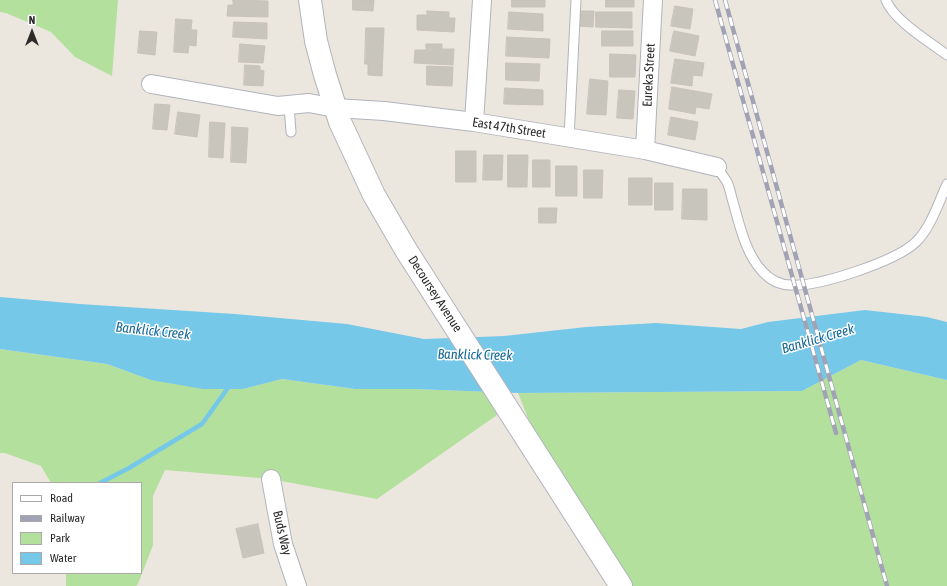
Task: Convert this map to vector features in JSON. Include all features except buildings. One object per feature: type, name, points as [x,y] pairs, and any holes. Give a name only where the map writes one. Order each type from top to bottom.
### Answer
[{"type":"main road","name":"Decoursey Avenue","points":[[310,0],[316,41],[335,108],[374,195],[406,250],[621,586]]},
{"type":"street","points":[[474,122],[482,0]]},
{"type":"street","name":"Eureka Street","points":[[645,150],[654,0]]},
{"type":"street","name":"East 47th Street","points":[[151,84],[278,106],[309,103],[335,108],[384,111],[474,122],[645,150],[717,167]]},
{"type":"street","name":"Buds Way","points":[[271,479],[283,544],[297,586]]},
{"type":"lane","points":[[569,138],[576,0]]},
{"type":"lane","points":[[886,0],[896,14],[916,32],[947,55]]},
{"type":"lane","points":[[289,105],[291,132]]},
{"type":"lane","name":"East 47th Street","points":[[717,167],[727,183],[746,246],[761,271],[770,279],[780,284],[792,285],[833,278],[868,266],[904,250],[915,242],[928,227],[947,184]]},
{"type":"green space","points":[[0,0],[118,0],[112,76],[75,57],[51,32],[6,13],[0,12]]},
{"type":"green space","points":[[0,349],[107,364],[151,380],[243,389],[282,379],[355,389],[414,389],[497,392],[507,408],[377,499],[271,479],[165,470],[153,496],[153,545],[142,574],[142,482],[50,482],[41,466],[5,453],[0,453]]},
{"type":"green space","points":[[861,360],[947,380],[947,586],[621,586],[552,478],[518,393],[802,391]]},
{"type":"green space","points":[[66,574],[142,574],[136,586],[66,586]]},
{"type":"water","name":"Banklick Creek","points":[[0,297],[80,304],[235,314],[347,324],[424,339],[504,336],[586,327],[656,323],[741,329],[768,322],[865,310],[927,317],[947,322],[947,380],[861,360],[802,391],[518,393],[414,389],[355,389],[282,379],[243,389],[203,389],[151,380],[107,364],[0,349]]},
{"type":"waterway","points":[[102,482],[129,468],[202,424],[230,385]]},
{"type":"railway","points":[[715,0],[836,433]]},
{"type":"railway","points":[[725,0],[887,586]]}]
